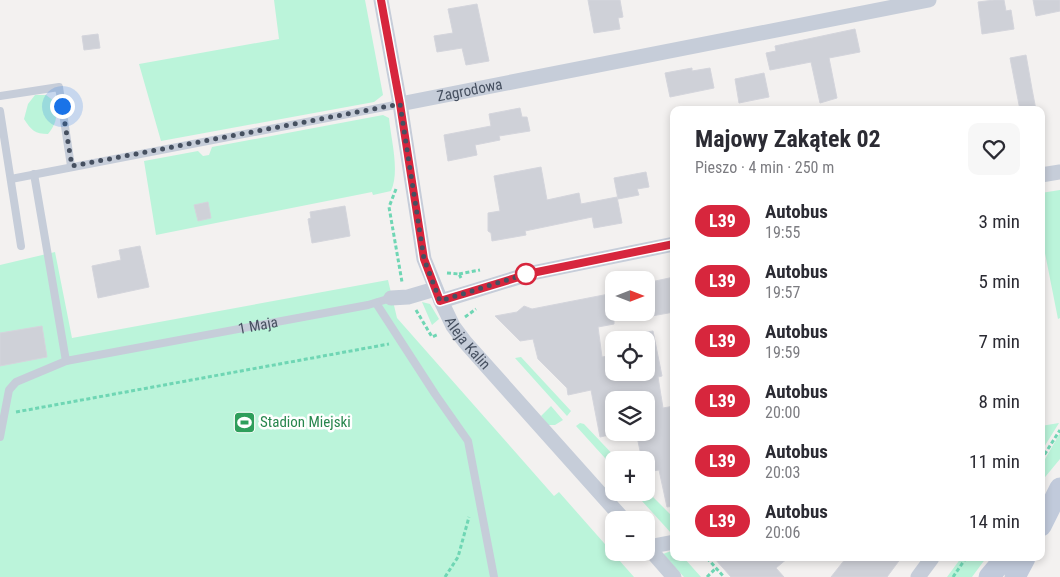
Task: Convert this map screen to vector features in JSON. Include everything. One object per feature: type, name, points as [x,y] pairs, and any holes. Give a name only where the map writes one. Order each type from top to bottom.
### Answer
[{"type":"street","name":"Aleja Kalin","points":[[381,0],[400,104],[424,259],[438,295],[453,326],[465,342],[616,511]]},
{"type":"street","name":"Zagrodowa","points":[[400,104],[929,0]]},
{"type":"street","points":[[1045,175],[1060,172]]},
{"type":"street","name":"1 Maja","points":[[383,300],[408,296],[438,295],[532,273],[670,245]]},
{"type":"street","points":[[1045,506],[1060,488]]},
{"type":"street","points":[[1045,518],[1060,488]]},
{"type":"street","points":[[655,545],[670,543]]},
{"type":"street","points":[[655,555],[674,577]]},
{"type":"street","points":[[918,577],[930,561]]},
{"type":"street","points":[[989,577],[1002,561]]},
{"type":"street","points":[[1015,577],[1024,561]]},
{"type":"lane","points":[[0,96],[59,87],[72,166]]},
{"type":"lane","name":"Zagrodowa","points":[[11,178],[400,104]]},
{"type":"lane","points":[[0,111],[21,246]]},
{"type":"lane","points":[[34,174],[66,361]]},
{"type":"lane","points":[[383,300],[402,342],[468,441],[494,577]]},
{"type":"lane","name":"1 Maja","points":[[0,437],[9,390],[16,382],[66,361],[383,300]]},
{"type":"path","points":[[459,274],[483,269]]},
{"type":"path","points":[[4,414],[402,342]]},
{"type":"path","points":[[1045,454],[1060,430]]},
{"type":"path","points":[[444,577],[458,557],[478,487]]},
{"type":"path","points":[[710,561],[724,577]]},
{"type":"path","points":[[953,577],[964,561]]},
{"type":"path","points":[[707,577],[716,568]]},
{"type":"green space","points":[[274,0],[365,0],[383,95],[374,102],[161,141],[139,64],[279,39]]},
{"type":"green space","points":[[35,95],[46,95],[54,101],[56,119],[48,134],[34,131],[24,119],[28,104]]},
{"type":"green space","points":[[383,115],[389,118],[394,155],[395,174],[391,191],[373,195],[372,192],[156,235],[144,161],[198,151],[203,156],[209,155],[212,147]]},
{"type":"green space","points":[[1060,190],[1060,318],[1058,319],[1045,253],[1045,192]]},
{"type":"green space","name":"Stadion Miejski","points":[[55,252],[72,338],[388,280],[397,318],[554,496],[559,492],[605,544],[605,561],[620,561],[634,577],[0,577],[0,265]]},
{"type":"green space","points":[[422,302],[430,304],[439,319],[432,325]]},
{"type":"green space","points":[[521,357],[571,411],[567,416],[515,358]]},
{"type":"green space","points":[[551,406],[563,420],[555,425],[548,425],[541,416]]},
{"type":"green space","points":[[580,423],[584,424],[610,451],[605,451],[605,458],[576,426]]},
{"type":"green space","points":[[1059,423],[1045,446],[1045,425]]},
{"type":"green space","points":[[1060,433],[1060,459],[1045,477],[1045,459]]},
{"type":"green space","points":[[655,499],[670,514],[670,532],[655,515],[655,511],[651,511],[642,501],[655,501]]},
{"type":"green space","points":[[670,551],[670,561],[687,561],[701,577],[684,577],[663,554]]},
{"type":"green space","points":[[959,561],[984,561],[972,577],[947,577]]},
{"type":"building","points":[[588,0],[620,0],[623,17],[618,18],[620,29],[594,33]]},
{"type":"building","points":[[1004,0],[1006,11],[1011,10],[1014,29],[982,34],[978,2]]},
{"type":"building","points":[[1033,0],[1060,0],[1060,11],[1036,16]]},
{"type":"building","points":[[477,4],[489,61],[466,65],[462,48],[437,52],[434,36],[453,33],[448,9]]},
{"type":"building","points":[[855,29],[860,52],[829,58],[837,98],[820,103],[811,62],[770,70],[766,53],[776,51],[775,46]]},
{"type":"building","points":[[98,34],[100,48],[84,50],[82,36]]},
{"type":"building","points":[[1026,55],[1035,106],[1019,106],[1010,58]]},
{"type":"building","points":[[692,68],[692,71],[710,68],[714,88],[670,97],[665,73]]},
{"type":"building","points":[[764,73],[769,97],[739,103],[735,79]]},
{"type":"building","points":[[520,108],[522,117],[527,117],[530,131],[499,136],[500,140],[475,145],[477,155],[448,161],[444,135],[491,126],[489,114]]},
{"type":"building","points":[[541,167],[547,200],[579,193],[581,204],[617,197],[622,223],[594,228],[592,217],[525,231],[526,235],[492,241],[491,233],[488,231],[488,213],[500,211],[494,176]]},
{"type":"building","points":[[646,172],[649,187],[637,189],[639,195],[618,199],[614,178]]},
{"type":"building","points":[[208,202],[211,218],[198,221],[194,205]]},
{"type":"building","points":[[345,206],[350,236],[312,243],[308,219],[311,218],[310,212]]},
{"type":"building","points":[[140,246],[149,287],[98,298],[92,266],[121,260],[119,250]]},
{"type":"building","points":[[670,278],[670,313],[655,315],[655,281]]},
{"type":"building","points":[[605,295],[605,321],[614,321],[614,324],[598,327],[602,357],[605,356],[605,381],[655,381],[655,341],[662,376],[658,377],[663,408],[670,407],[670,507],[667,507],[659,470],[655,471],[655,451],[640,451],[638,441],[655,441],[655,391],[605,391],[605,436],[600,437],[591,390],[568,395],[567,388],[538,359],[533,339],[520,341],[495,316],[517,312],[524,306],[532,309]]},
{"type":"building","points":[[42,326],[47,357],[0,366],[0,333]]},
{"type":"building","points":[[717,561],[784,561],[776,568],[784,577],[731,577]]},
{"type":"building","points":[[844,561],[899,561],[887,577],[831,577]]},
{"type":"bus line","name":"L39","points":[[381,0],[400,104],[424,259],[440,301],[532,273],[670,245]]},
{"type":"place","name":"Stadion Miejski","points":[[244,422]]},
{"type":"route","points":[[62,106],[72,166],[400,104],[424,259],[440,301],[526,274]]}]
